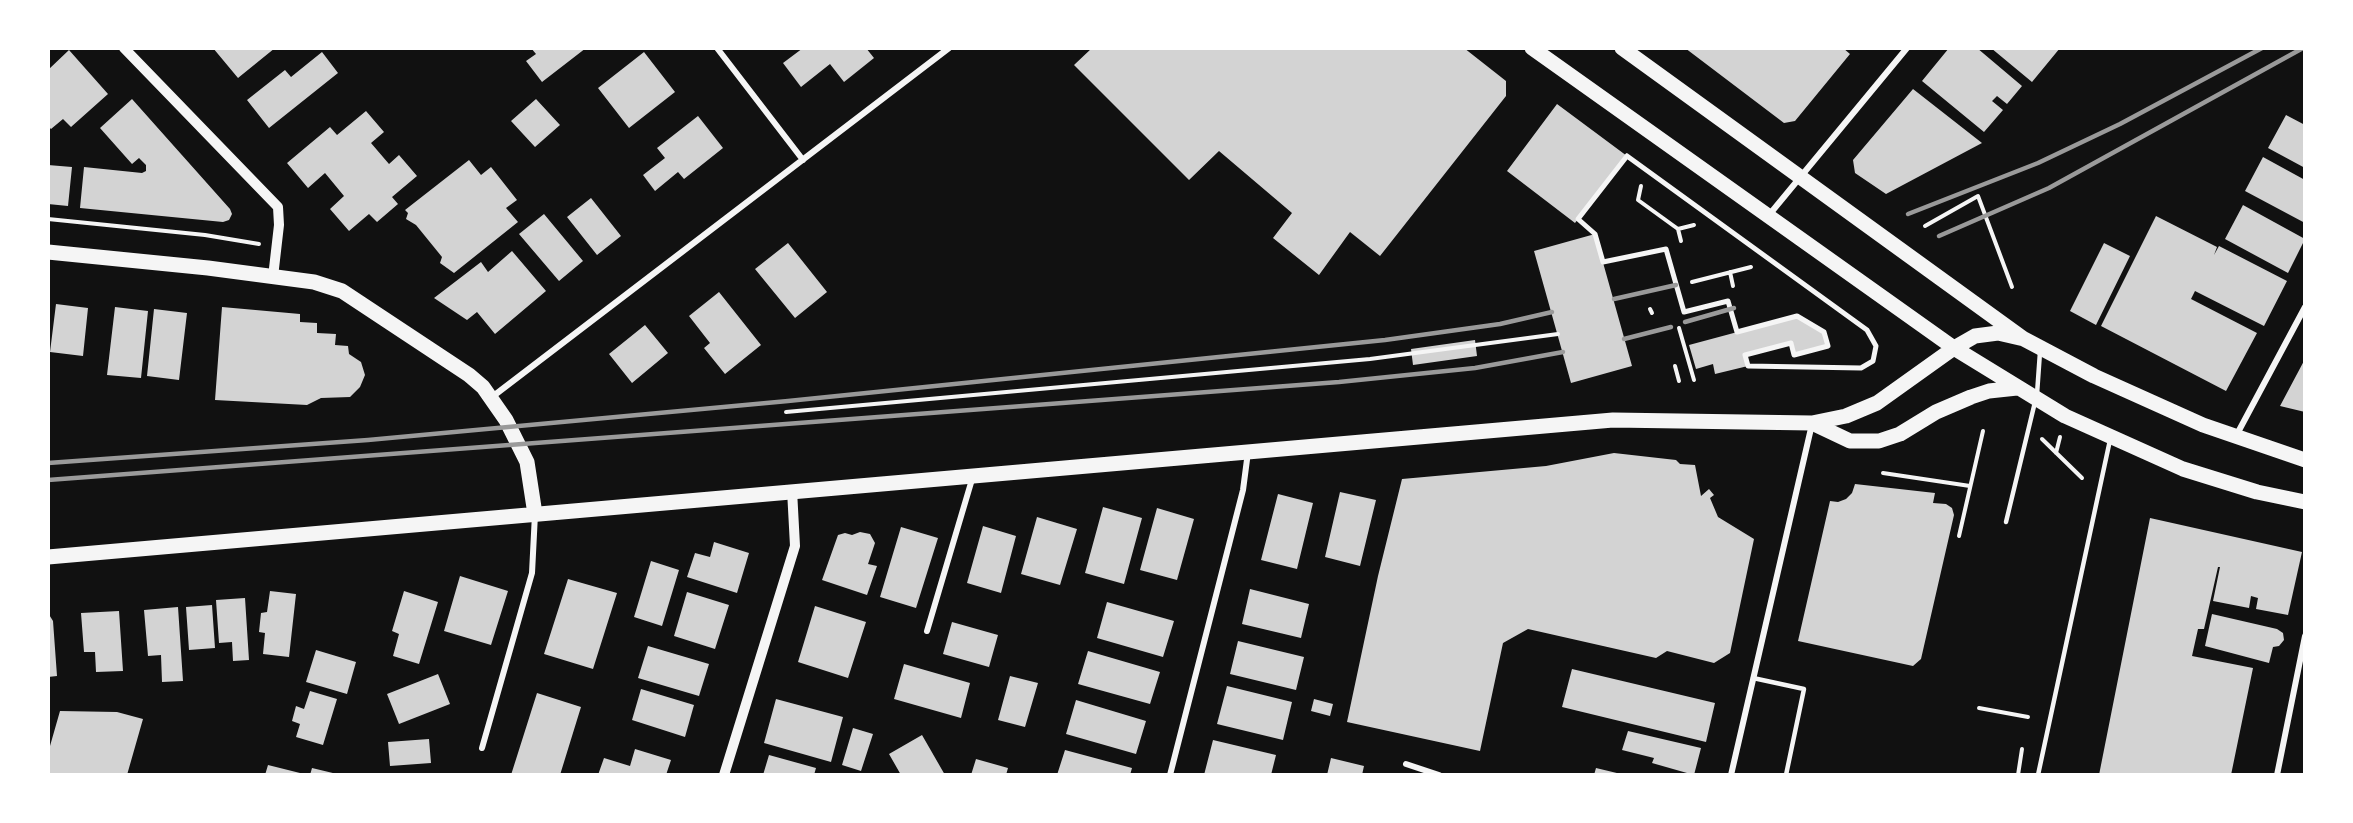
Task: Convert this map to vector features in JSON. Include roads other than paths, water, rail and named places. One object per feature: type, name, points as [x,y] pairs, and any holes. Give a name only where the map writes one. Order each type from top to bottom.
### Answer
[{"type":"main road","points":[[1532,48],[1954,348],[2017,388],[2111,439],[2208,478],[2305,502]]},
{"type":"main road","points":[[1622,48],[2024,339],[2129,393],[2235,438],[2305,460]]},
{"type":"main road","points":[[48,252],[322,283],[342,291],[469,375],[491,398],[506,420],[530,471],[535,514]]},
{"type":"main road","points":[[48,557],[973,474],[1613,420],[1812,423],[1846,416],[1877,403],[1968,339],[1991,333],[2024,339]]},
{"type":"main road","points":[[1812,423],[1850,441],[1879,441],[1900,434],[1936,412],[1971,397],[2017,388]]},
{"type":"street","points":[[124,48],[278,207],[279,225],[273,277]]},
{"type":"street","points":[[717,48],[803,160]]},
{"type":"street","points":[[491,398],[949,48]]},
{"type":"street","points":[[1769,215],[1907,48]]},
{"type":"street","points":[[1626,156],[1644,169],[1867,330],[1876,346],[1873,361],[1861,368],[1748,366],[1745,356],[1791,343],[1794,355],[1828,346],[1824,332],[1797,316],[1737,332],[1728,301],[1684,312],[1666,249],[1603,262],[1595,234],[1578,219],[1626,156]]},
{"type":"street","points":[[2235,438],[2305,307]]},
{"type":"street","points":[[1731,775],[1812,423]]},
{"type":"street","points":[[1170,775],[1243,490],[1248,450]]},
{"type":"street","points":[[927,631],[973,474]]},
{"type":"street","points":[[724,775],[795,546],[792,490]]},
{"type":"street","points":[[482,748],[532,573],[535,514]]},
{"type":"street","points":[[2277,775],[2305,636]]},
{"type":"street","points":[[1406,764],[1439,775]]},
{"type":"lane","points":[[2006,522],[2036,399],[2040,348]]},
{"type":"lane","points":[[2038,775],[2111,439]]},
{"type":"lane","points":[[1753,678],[1804,689],[1786,775]]},
{"type":"railway","points":[[1908,214],[2038,163],[2120,124],[2262,48]]},
{"type":"railway","points":[[1939,236],[2049,188],[2303,48]]},
{"type":"railway","points":[[1614,299],[1676,285]]},
{"type":"railway","points":[[1685,322],[1734,308]]},
{"type":"railway","points":[[48,463],[368,440],[788,401],[1385,340],[1500,324],[1552,312]]},
{"type":"railway","points":[[1624,339],[1671,327]]},
{"type":"railway","points":[[48,480],[1339,382],[1475,368],[1563,352]]}]
